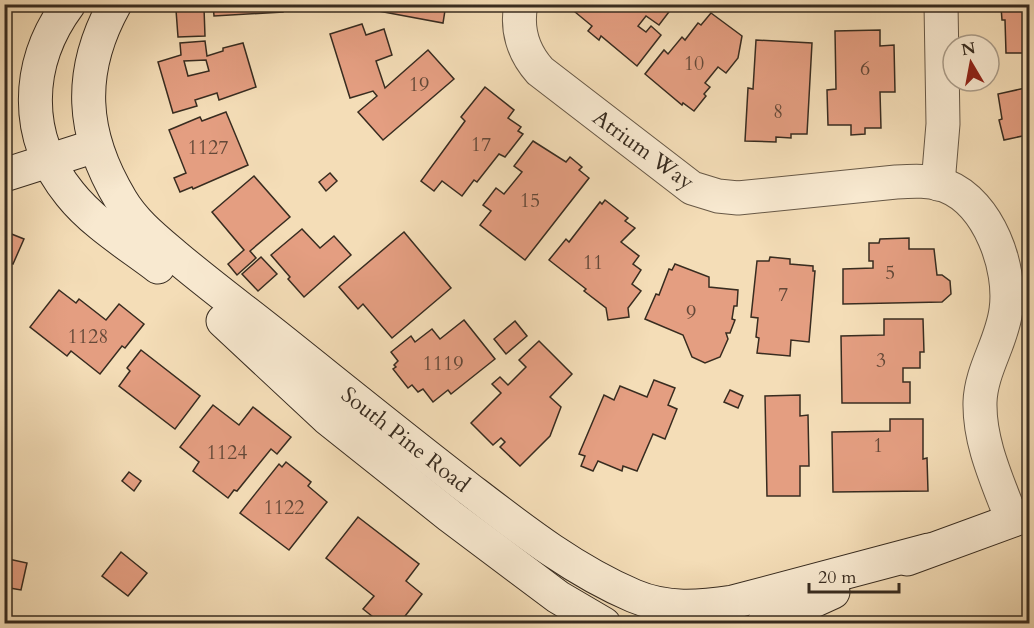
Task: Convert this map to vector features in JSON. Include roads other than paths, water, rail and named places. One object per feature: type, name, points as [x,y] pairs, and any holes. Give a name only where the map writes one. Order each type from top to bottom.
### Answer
[{"type":"street","name":"South Pine Road","points":[[69,4],[61,15],[39,66],[34,103],[43,148],[58,179],[71,196],[86,211],[196,297],[327,418],[519,569],[558,597],[604,624]]},
{"type":"street","name":"South Pine Road","points":[[115,4],[103,26],[94,52],[88,80],[88,113],[95,146],[110,180],[133,218],[191,269],[434,462],[558,555],[604,583],[637,597],[668,615],[702,606],[734,602],[928,550],[1021,517]]},
{"type":"street","name":"Atrium Way","points":[[521,4],[519,24],[522,42],[540,71],[692,188],[718,196],[738,198],[907,181],[938,184],[962,196],[976,210],[996,242],[1006,270],[1008,288],[1002,329],[982,385],[980,414],[985,446],[1021,517]]},
{"type":"street","points":[[938,184],[943,124],[941,4]]},
{"type":"street","points":[[4,175],[95,146]]},
{"type":"street","name":"South Pine Road","points":[[764,624],[928,550]]}]
